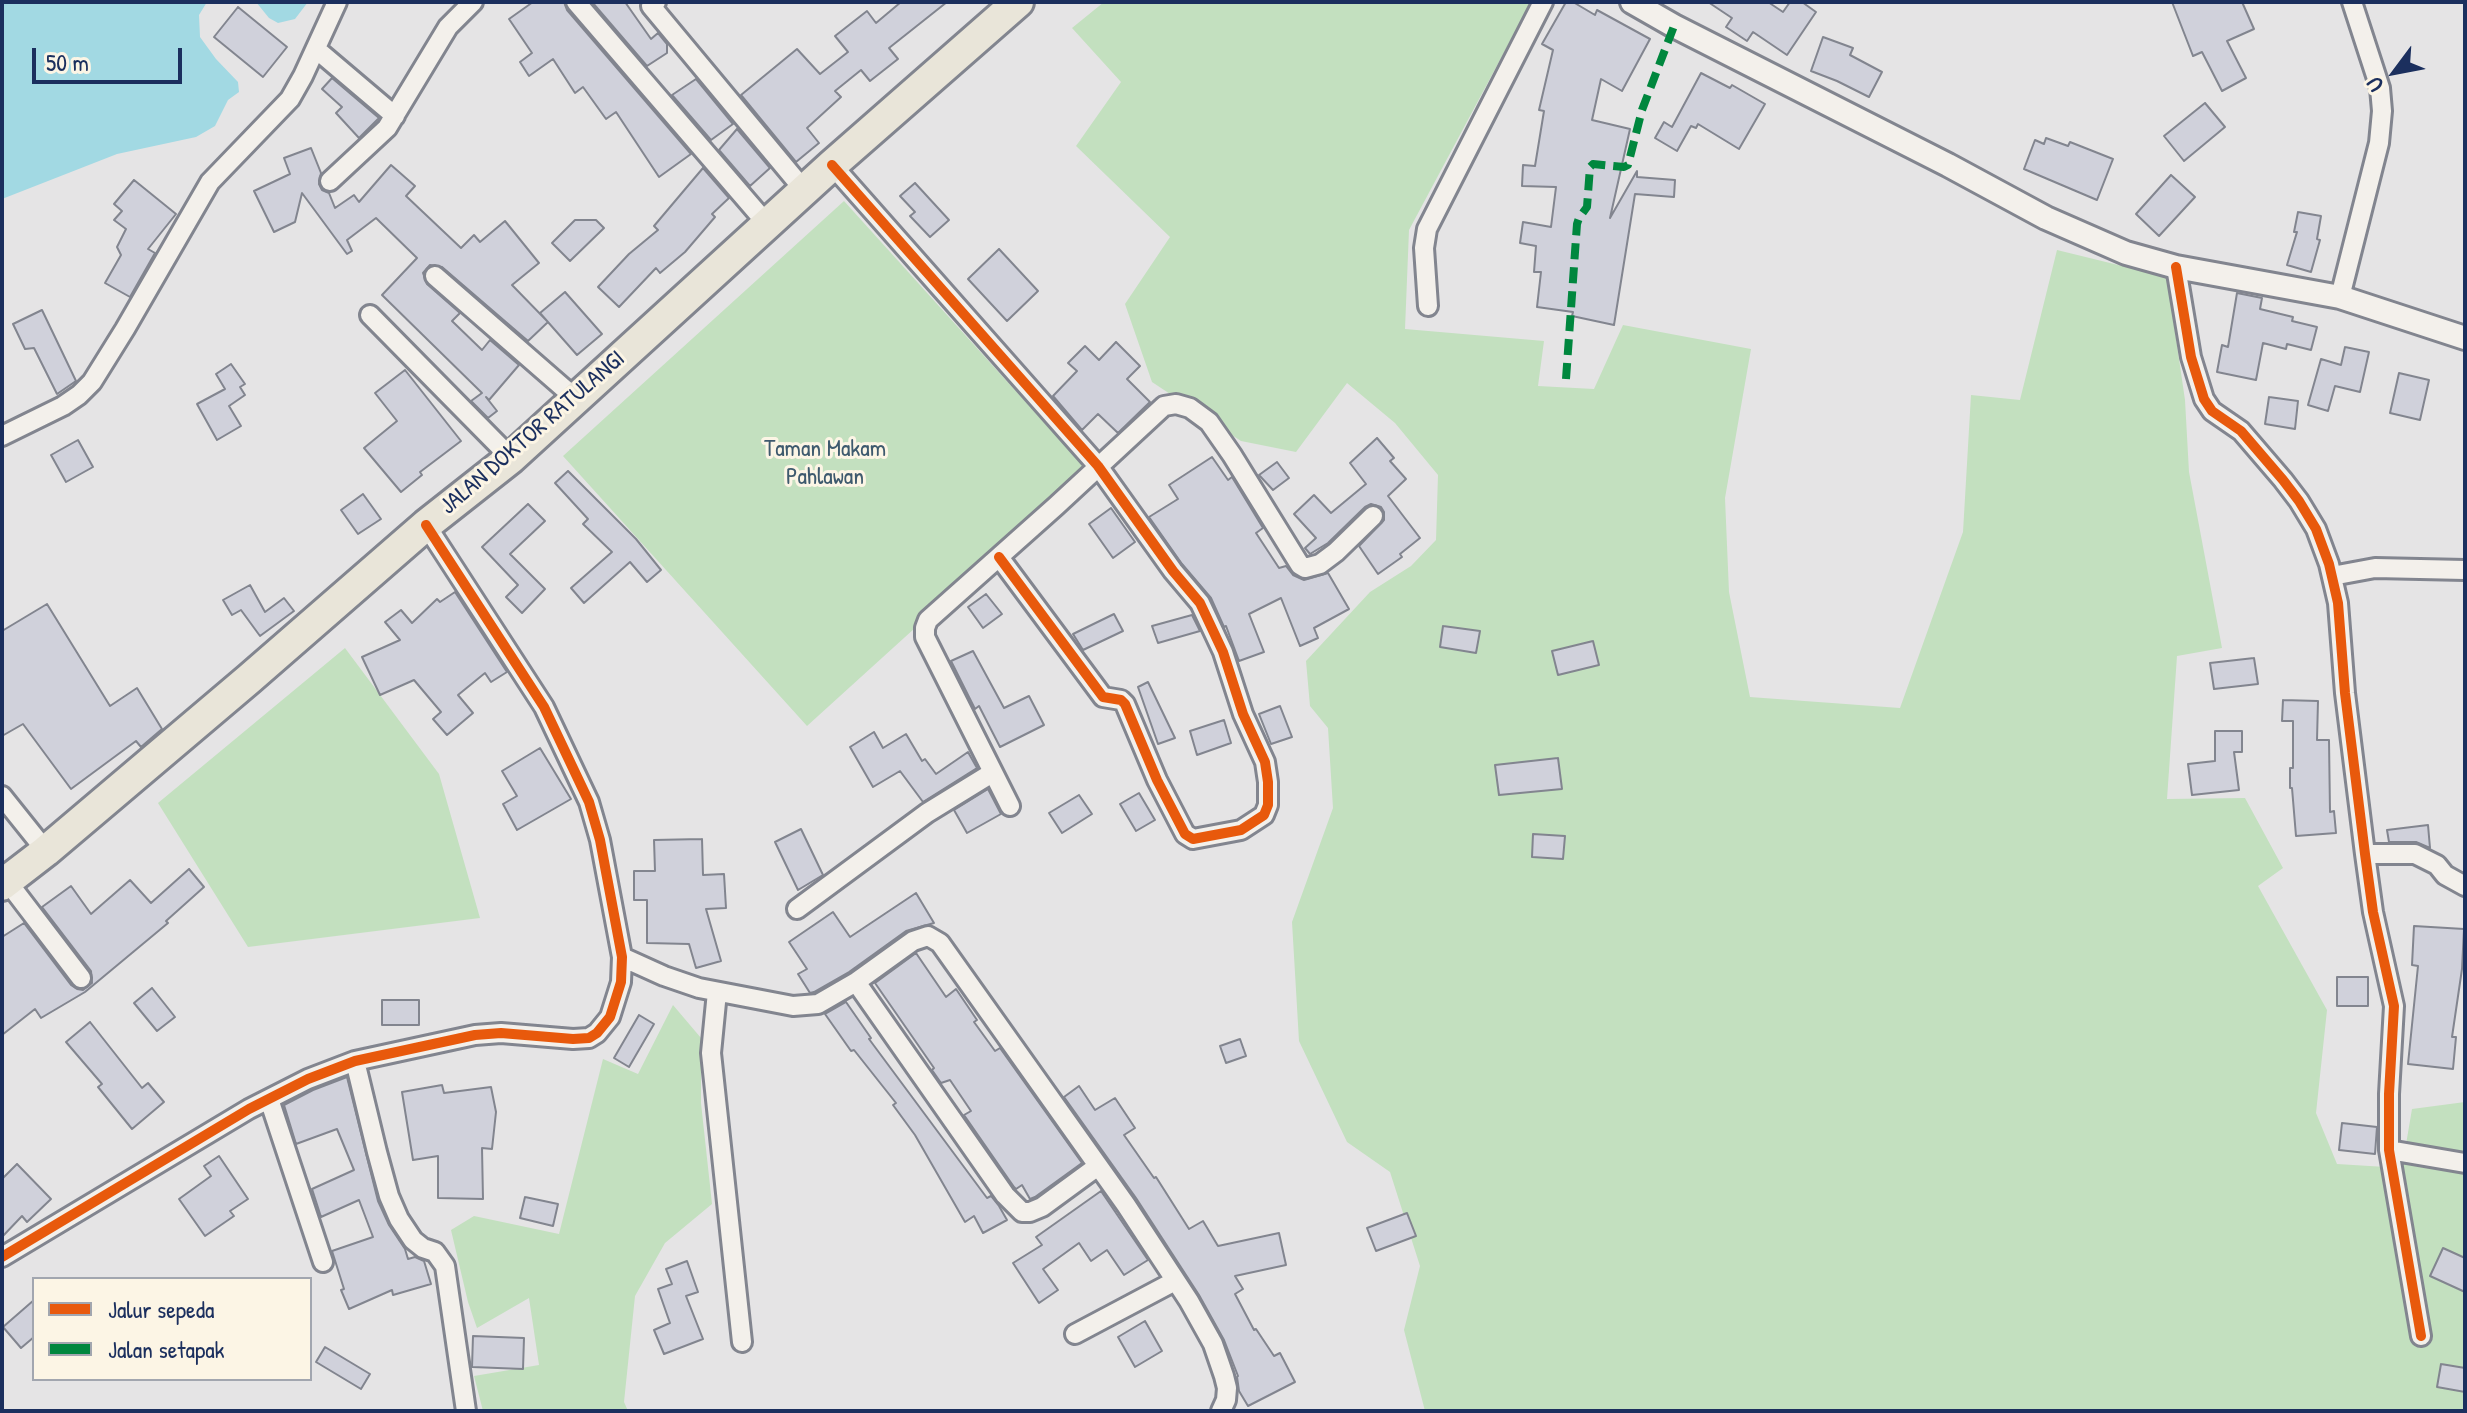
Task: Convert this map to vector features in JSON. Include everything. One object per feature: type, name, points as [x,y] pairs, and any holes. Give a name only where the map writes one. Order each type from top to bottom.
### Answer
[{"type":"highway","name":"JALAN DOKTOR RATULANGI","points":[[5,883],[426,525],[511,458],[804,190],[1015,3]]},
{"type":"street","points":[[2,436],[63,406],[92,382],[210,182],[290,99],[337,2]]},
{"type":"street","points":[[330,181],[387,128],[448,27],[473,2]]},
{"type":"street","points":[[576,2],[767,224]]},
{"type":"street","points":[[656,2],[651,6],[804,190]]},
{"type":"street","points":[[1428,306],[1424,248],[1427,229],[1543,2]]},
{"type":"street","points":[[1632,2],[2046,218],[2126,253],[2176,267],[2340,297],[2465,338]]},
{"type":"street","points":[[2340,297],[2379,143],[2382,111],[2380,88],[2352,2]]},
{"type":"street","points":[[316,49],[395,116]]},
{"type":"street","points":[[832,165],[1098,466],[1173,571],[1195,596],[1223,652],[1243,714],[1265,762],[1268,805],[1264,815],[1241,830],[1193,839],[1185,834],[1157,780],[1125,704],[1121,700],[1103,697],[999,557]]},
{"type":"street","points":[[2176,267],[2191,357],[2207,405],[2241,431],[2283,480],[2316,529],[2332,576],[2338,603],[2345,693],[2373,912],[2394,1006],[2389,1150],[2421,1336]]},
{"type":"street","points":[[435,276],[575,398]]},
{"type":"street","points":[[370,315],[511,458]]},
{"type":"street","points":[[1010,806],[925,637],[928,620],[1164,406],[1176,404],[1199,413],[1209,422],[1300,565],[1305,568],[1320,564],[1336,552],[1373,516]]},
{"type":"street","points":[[2,1257],[308,1079],[355,1061],[475,1035],[501,1033],[589,1038],[610,1017],[621,982],[622,957],[600,840],[589,802],[544,707],[426,525]]},
{"type":"street","points":[[2332,576],[2375,568],[2465,570]]},
{"type":"street","points":[[797,909],[927,813],[992,773]]},
{"type":"street","points":[[2,796],[46,851]]},
{"type":"street","points":[[2365,854],[2415,854],[2437,865],[2445,875],[2465,886]]},
{"type":"street","points":[[5,883],[81,978]]},
{"type":"street","points":[[622,957],[664,976],[717,992],[793,1006],[812,1006],[856,982],[913,941],[928,936],[935,938],[1098,1166],[1175,1281],[1219,1358],[1227,1388],[1221,1411]]},
{"type":"street","points":[[856,982],[1005,1195],[1022,1212],[1042,1207],[1098,1166]]},
{"type":"street","points":[[717,992],[711,1053],[742,1342]]},
{"type":"street","points":[[355,1061],[389,1196],[399,1219],[413,1240],[435,1252],[445,1266],[466,1411]]},
{"type":"street","points":[[269,1099],[323,1262]]},
{"type":"street","points":[[2389,1150],[2465,1163]]},
{"type":"street","points":[[1075,1334],[1175,1281]]},
{"type":"green space","points":[[1104,2],[1531,2],[1409,230],[1405,329],[1544,341],[1538,386],[1594,389],[1623,325],[1751,349],[1725,498],[1729,592],[1750,697],[1900,708],[1963,532],[1971,395],[2020,400],[2057,250],[2167,277],[2185,400],[2189,472],[2222,648],[2177,656],[2167,799],[2245,798],[2283,868],[2258,886],[2327,1010],[2316,1113],[2337,1164],[2402,1168],[2412,1109],[2465,1102],[2465,1411],[1425,1411],[1404,1330],[1420,1266],[1390,1172],[1347,1142],[1299,1041],[1292,922],[1333,808],[1328,728],[1310,706],[1306,661],[1370,592],[1411,566],[1436,540],[1438,475],[1395,423],[1347,383],[1296,452],[1241,441],[1152,382],[1125,304],[1170,237],[1076,146],[1121,82],[1072,28]]},
{"type":"green space","name":"Taman Makam Pahlawan","points":[[844,201],[1088,471],[807,726],[563,456]]},
{"type":"green space","points":[[345,648],[439,774],[480,918],[248,947],[158,803]]},
{"type":"green space","points":[[673,1005],[701,1038],[701,1103],[712,1204],[665,1243],[635,1296],[624,1402],[628,1411],[483,1411],[474,1376],[539,1365],[529,1298],[477,1328],[451,1230],[474,1216],[559,1234],[603,1059],[638,1074]]},
{"type":"water","points":[[2,2],[207,2],[199,15],[200,37],[238,82],[239,92],[228,100],[215,126],[196,137],[117,154],[2,199]]},
{"type":"water","points":[[256,2],[308,2],[295,19],[278,23],[269,18]]},
{"type":"building","points":[[533,2],[564,2],[567,10],[691,154],[659,177],[616,112],[606,119],[583,87],[575,93],[553,59],[529,76],[520,62],[532,53],[509,19]]},
{"type":"building","points":[[592,2],[625,2],[651,39],[658,33],[667,44],[667,53],[647,66]]},
{"type":"building","points":[[901,2],[947,2],[889,48],[898,59],[870,81],[861,70],[835,91],[841,97],[807,128],[819,143],[796,162],[741,95],[797,49],[820,74],[848,52],[835,36],[867,11],[876,23]]},
{"type":"building","points":[[1566,2],[1573,2],[1595,15],[1597,10],[1650,39],[1622,91],[1601,79],[1592,120],[1630,129],[1610,218],[1637,171],[1637,177],[1675,180],[1674,197],[1635,194],[1614,325],[1572,316],[1573,312],[1537,307],[1541,272],[1534,272],[1536,246],[1520,243],[1523,222],[1551,227],[1556,187],[1522,186],[1523,165],[1535,166],[1544,111],[1539,110],[1553,50],[1542,44]]},
{"type":"building","points":[[1708,2],[1768,2],[1783,12],[1790,2],[1802,2],[1816,12],[1787,55],[1753,32],[1747,41],[1726,27],[1732,18]]},
{"type":"building","points":[[2172,2],[2242,2],[2254,29],[2227,41],[2246,78],[2222,91],[2202,52],[2193,56]]},
{"type":"building","points":[[238,7],[287,47],[263,77],[214,37]]},
{"type":"building","points":[[1823,37],[1853,48],[1850,55],[1882,72],[1869,97],[1811,71]]},
{"type":"building","points":[[1701,73],[1730,88],[1732,85],[1765,104],[1739,149],[1698,124],[1696,128],[1691,126],[1677,151],[1655,138],[1664,122],[1672,127]]},
{"type":"building","points":[[332,78],[379,118],[359,138],[336,113],[342,107],[322,89]]},
{"type":"building","points":[[696,79],[733,124],[711,140],[672,95]]},
{"type":"building","points":[[2205,103],[2225,127],[2184,161],[2164,136]]},
{"type":"building","points":[[737,129],[770,168],[750,186],[719,150]]},
{"type":"building","points":[[2046,138],[2068,146],[2070,142],[2113,159],[2097,200],[2024,169],[2035,140],[2044,144]]},
{"type":"building","points":[[311,148],[321,173],[319,184],[322,190],[329,193],[335,208],[354,195],[359,202],[391,165],[415,186],[406,196],[461,248],[474,235],[480,242],[505,221],[539,263],[512,285],[548,322],[528,341],[442,267],[430,265],[423,273],[427,284],[460,313],[452,321],[482,350],[490,340],[519,365],[489,400],[486,397],[497,411],[488,418],[471,401],[482,393],[382,295],[417,258],[376,218],[347,240],[352,251],[347,254],[302,193],[295,222],[274,232],[254,191],[290,174],[284,158]]},
{"type":"building","points":[[703,168],[729,198],[712,214],[715,217],[685,252],[660,273],[656,268],[619,307],[598,287],[629,254],[658,230],[654,226]]},
{"type":"building","points":[[2171,175],[2195,197],[2159,236],[2136,214]]},
{"type":"building","points":[[134,180],[176,214],[148,249],[155,253],[130,297],[105,283],[121,255],[117,247],[126,229],[114,220],[122,211],[114,204]]},
{"type":"building","points":[[915,183],[949,220],[930,237],[910,216],[915,212],[900,196]]},
{"type":"building","points":[[2298,212],[2321,216],[2317,239],[2320,240],[2311,272],[2287,265],[2297,232],[2294,232]]},
{"type":"building","points":[[575,220],[596,220],[604,228],[570,261],[552,243]]},
{"type":"building","points":[[999,249],[1038,291],[1007,321],[968,279]]},
{"type":"building","points":[[565,292],[602,334],[577,355],[540,313]]},
{"type":"building","points":[[2237,293],[2262,298],[2260,309],[2317,327],[2311,350],[2287,344],[2286,349],[2263,343],[2256,380],[2217,372],[2222,345],[2228,347]]},
{"type":"building","points":[[42,310],[76,381],[57,394],[34,348],[25,349],[13,324]]},
{"type":"building","points":[[1116,342],[1140,366],[1127,379],[1150,402],[1118,433],[1098,414],[1082,430],[1053,396],[1077,371],[1068,363],[1085,346],[1099,360]]},
{"type":"building","points":[[2345,347],[2369,352],[2360,392],[2335,386],[2328,411],[2308,405],[2321,359],[2341,365]]},
{"type":"building","points":[[231,364],[245,384],[240,387],[245,395],[229,406],[241,426],[217,440],[197,404],[225,389],[216,374]]},
{"type":"building","points":[[405,370],[461,441],[420,472],[422,475],[401,492],[364,448],[397,421],[375,393]]},
{"type":"building","points":[[2399,373],[2429,380],[2420,420],[2390,413]]},
{"type":"building","points":[[2269,397],[2298,401],[2295,429],[2265,424]]},
{"type":"building","points":[[1377,438],[1394,458],[1390,461],[1406,479],[1388,496],[1420,538],[1400,554],[1402,557],[1378,574],[1359,546],[1384,520],[1381,507],[1371,504],[1365,507],[1328,543],[1310,554],[1305,548],[1316,538],[1294,514],[1314,495],[1331,513],[1366,484],[1350,463]]},
{"type":"building","points":[[78,440],[93,467],[66,482],[51,455]]},
{"type":"building","points":[[1212,457],[1228,480],[1232,477],[1263,528],[1256,533],[1279,568],[1286,566],[1293,575],[1304,580],[1328,573],[1349,609],[1314,628],[1318,638],[1300,646],[1281,598],[1249,614],[1264,652],[1239,661],[1211,598],[1149,517],[1178,499],[1169,485]]},
{"type":"building","points":[[1277,462],[1289,478],[1273,490],[1259,475]]},
{"type":"building","points":[[568,471],[636,539],[661,570],[647,582],[630,562],[584,603],[571,588],[612,552],[583,524],[588,519],[555,483]]},
{"type":"building","points":[[363,494],[381,519],[358,534],[341,510]]},
{"type":"building","points":[[528,504],[545,521],[510,554],[545,589],[522,613],[506,597],[518,585],[482,547]]},
{"type":"building","points":[[1111,508],[1135,542],[1113,558],[1089,524]]},
{"type":"building","points":[[250,585],[265,612],[284,598],[294,611],[260,636],[241,610],[232,615],[223,600]]},
{"type":"building","points":[[455,592],[507,672],[491,682],[485,673],[458,695],[473,713],[447,735],[433,719],[441,712],[414,680],[380,695],[362,657],[400,640],[385,622],[401,610],[412,623],[437,599],[440,602]]},
{"type":"building","points":[[986,594],[1002,614],[983,628],[968,607]]},
{"type":"building","points":[[47,604],[110,706],[137,688],[162,729],[141,747],[136,741],[71,789],[23,724],[2,736],[2,631]]},
{"type":"building","points":[[1114,614],[1123,631],[1083,650],[1073,634]]},
{"type":"building","points":[[1192,615],[1200,631],[1158,643],[1152,626]]},
{"type":"building","points":[[1443,626],[1480,631],[1476,653],[1440,647]]},
{"type":"building","points":[[1593,641],[1599,665],[1558,675],[1552,651]]},
{"type":"building","points":[[973,651],[1004,708],[1029,696],[1044,725],[1000,747],[979,706],[975,709],[951,661]]},
{"type":"building","points":[[2254,658],[2258,684],[2214,689],[2210,663]]},
{"type":"building","points":[[1148,682],[1175,738],[1158,744],[1138,687]]},
{"type":"building","points":[[2283,700],[2318,701],[2317,740],[2329,740],[2330,812],[2334,811],[2336,833],[2296,836],[2290,788],[2293,721],[2282,721]]},
{"type":"building","points":[[1280,706],[1292,737],[1271,744],[1259,714]]},
{"type":"building","points":[[1224,720],[1231,743],[1197,755],[1190,731]]},
{"type":"building","points":[[2215,731],[2242,731],[2242,752],[2234,752],[2239,790],[2192,795],[2188,764],[2215,761]]},
{"type":"building","points":[[874,732],[883,748],[906,734],[922,761],[925,759],[936,774],[968,752],[977,768],[923,802],[900,771],[873,787],[850,747]]},
{"type":"building","points":[[540,748],[571,799],[517,830],[503,804],[517,796],[502,771]]},
{"type":"building","points":[[1558,758],[1562,789],[1499,795],[1495,765]]},
{"type":"building","points":[[988,789],[1001,814],[967,833],[954,810]]},
{"type":"building","points":[[1139,793],[1155,820],[1136,831],[1120,804]]},
{"type":"building","points":[[1079,795],[1092,814],[1062,833],[1049,813]]},
{"type":"building","points":[[2428,825],[2430,848],[2416,842],[2389,842],[2387,830]]},
{"type":"building","points":[[801,829],[823,875],[798,890],[775,842]]},
{"type":"building","points":[[1533,834],[1565,836],[1563,859],[1532,857]]},
{"type":"building","points":[[702,839],[703,875],[724,874],[726,908],[706,909],[721,961],[696,968],[689,944],[647,943],[647,900],[634,900],[634,871],[655,871],[654,840]]},
{"type":"building","points":[[189,869],[204,887],[166,921],[168,923],[85,992],[41,1018],[35,1009],[2,1035],[2,937],[24,923],[71,985],[83,990],[92,983],[91,971],[42,907],[71,886],[91,914],[130,880],[151,903]]},
{"type":"building","points":[[916,893],[934,923],[906,931],[849,972],[810,993],[798,974],[807,969],[789,942],[833,912],[850,937]]},
{"type":"building","points":[[2414,926],[2464,929],[2462,969],[2452,1037],[2456,1037],[2453,1069],[2408,1064],[2418,966],[2412,965]]},
{"type":"building","points":[[916,953],[946,997],[956,989],[995,1051],[1000,1048],[1082,1163],[1035,1197],[1030,1199],[1022,1185],[1016,1189],[1014,1187],[964,1115],[971,1111],[950,1080],[941,1083],[932,1070],[934,1068],[875,983]]},
{"type":"building","points":[[2337,977],[2368,977],[2368,1006],[2337,1006]]},
{"type":"building","points":[[152,988],[175,1017],[157,1031],[134,1003]]},
{"type":"building","points":[[382,1000],[419,1000],[419,1025],[382,1025]]},
{"type":"building","points":[[846,1002],[869,1039],[987,1198],[991,1196],[1007,1220],[983,1233],[974,1216],[965,1222],[915,1135],[893,1105],[896,1103],[854,1050],[851,1051],[825,1014]]},
{"type":"building","points":[[639,1015],[654,1024],[629,1067],[614,1058]]},
{"type":"building","points":[[90,1022],[142,1088],[148,1083],[164,1102],[132,1129],[98,1087],[102,1084],[66,1042]]},
{"type":"building","points":[[1240,1039],[1246,1056],[1226,1063],[1220,1046]]},
{"type":"building","points":[[347,1077],[378,1201],[408,1259],[415,1257],[424,1261],[431,1284],[393,1295],[392,1290],[349,1309],[332,1251],[373,1237],[359,1200],[321,1217],[312,1189],[354,1170],[337,1129],[296,1144],[284,1105]]},
{"type":"building","points":[[442,1085],[444,1093],[491,1087],[496,1112],[492,1149],[482,1148],[483,1199],[438,1198],[438,1156],[413,1160],[402,1092]]},
{"type":"building","points":[[1079,1086],[1095,1110],[1115,1098],[1135,1128],[1124,1135],[1156,1177],[1189,1229],[1203,1221],[1218,1246],[1279,1233],[1286,1265],[1235,1276],[1243,1289],[1235,1294],[1254,1330],[1274,1356],[1280,1353],[1295,1382],[1248,1406],[1239,1391],[1238,1376],[1224,1340],[1199,1295],[1136,1198],[1064,1097]]},
{"type":"building","points":[[2342,1123],[2377,1127],[2375,1154],[2339,1150]]},
{"type":"building","points":[[219,1156],[248,1199],[230,1211],[234,1216],[205,1236],[179,1199],[211,1176],[204,1166]]},
{"type":"building","points":[[17,1164],[51,1199],[27,1222],[22,1216],[2,1237],[2,1179]]},
{"type":"building","points":[[1101,1191],[1148,1260],[1124,1275],[1107,1250],[1091,1261],[1079,1243],[1043,1269],[1058,1290],[1039,1303],[1013,1263],[1042,1245],[1036,1237]]},
{"type":"building","points":[[525,1197],[558,1204],[553,1226],[520,1218]]},
{"type":"building","points":[[1407,1213],[1416,1236],[1376,1251],[1367,1228]]},
{"type":"building","points":[[2443,1248],[2465,1258],[2465,1292],[2430,1276]]},
{"type":"building","points":[[687,1261],[698,1292],[686,1296],[703,1339],[664,1354],[654,1330],[670,1323],[658,1289],[672,1284],[666,1269]]},
{"type":"building","points":[[32,1302],[32,1339],[21,1348],[3,1327]]},
{"type":"building","points":[[1145,1321],[1162,1351],[1135,1367],[1118,1337]]},
{"type":"building","points":[[473,1336],[524,1338],[523,1369],[472,1367]]},
{"type":"building","points":[[325,1347],[370,1374],[361,1389],[316,1362]]},
{"type":"building","points":[[2441,1364],[2465,1368],[2465,1392],[2437,1387]]},
{"type":"marked path","points":[[1566,379],[1577,224],[1587,207],[1590,167],[1593,164],[1628,165],[1642,110],[1674,26]]},
{"type":"cycle path","points":[[832,165],[1098,466],[1173,571],[1200,603],[1223,652],[1243,714],[1265,762],[1268,805],[1264,815],[1241,830],[1193,839],[1185,834],[1157,780],[1125,704],[1121,700],[1103,697],[999,557]]},
{"type":"cycle path","points":[[2176,267],[2191,357],[2204,399],[2212,411],[2241,431],[2299,501],[2316,529],[2329,564],[2338,603],[2345,693],[2373,912],[2394,1006],[2389,1150],[2421,1336]]},
{"type":"cycle path","points":[[2,1257],[249,1109],[308,1079],[355,1061],[475,1035],[501,1033],[589,1038],[610,1017],[621,982],[622,957],[600,840],[589,802],[544,707],[426,525]]}]
